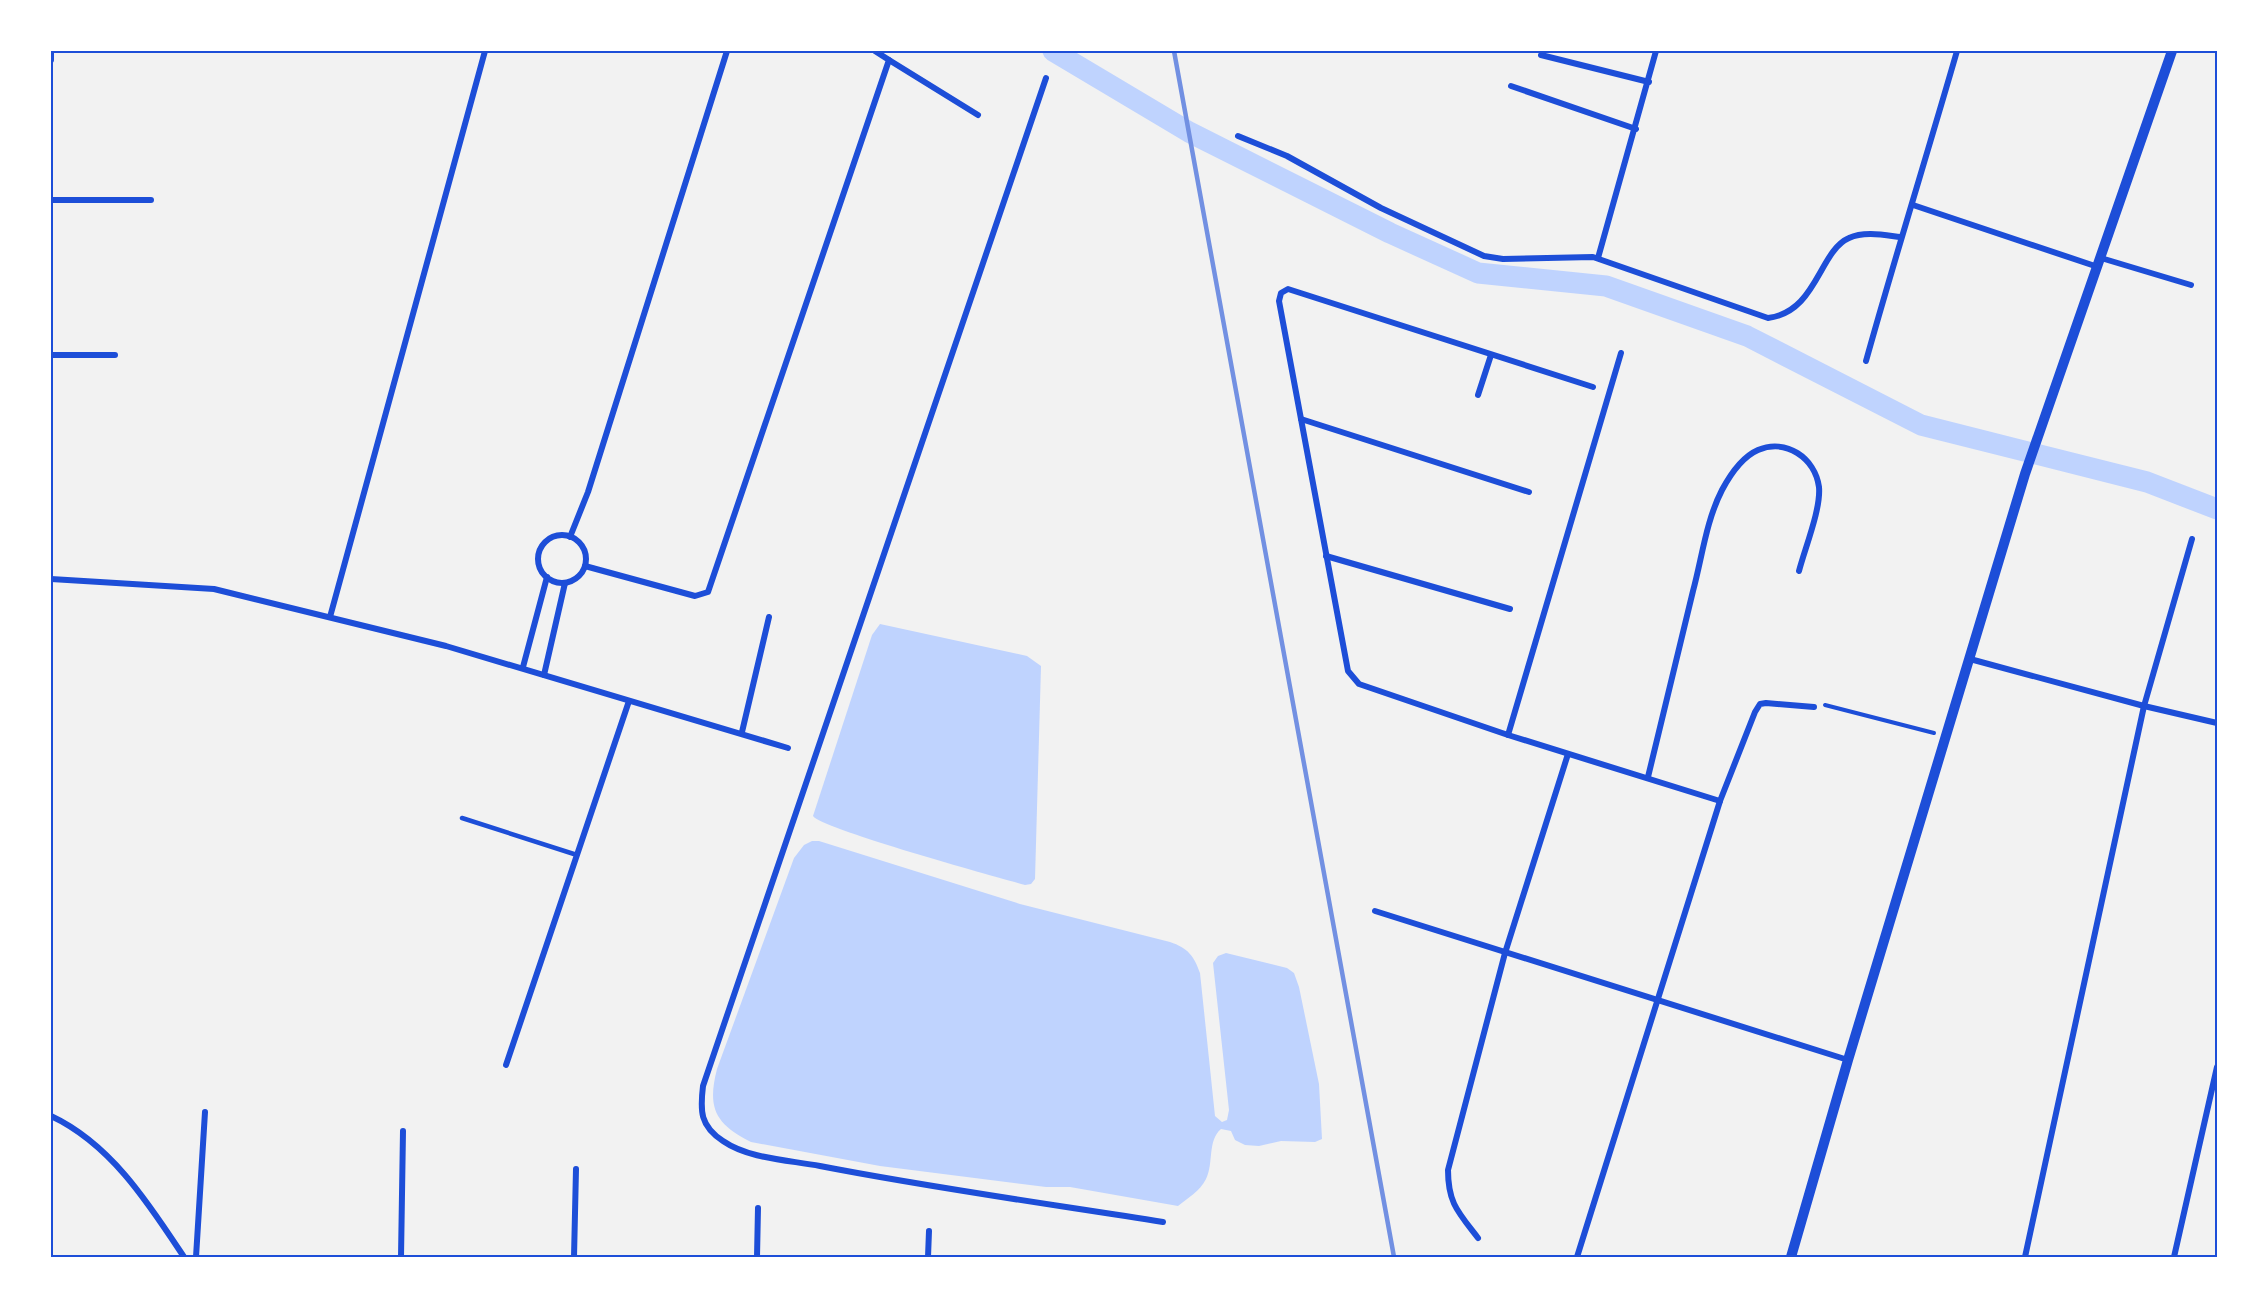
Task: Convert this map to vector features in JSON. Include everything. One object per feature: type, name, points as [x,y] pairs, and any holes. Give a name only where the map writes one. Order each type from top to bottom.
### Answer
[{"type":"street","points":[[51,51],[51,60]]},
{"type":"street","points":[[330,617],[485,51]]},
{"type":"street","points":[[570,537],[588,492],[728,51]]},
{"type":"street","points":[[875,51],[978,115]]},
{"type":"street","points":[[1598,258],[1656,51]]},
{"type":"street","points":[[1866,361],[1900,237],[1913,205],[1957,51]]},
{"type":"street","points":[[1791,1257],[2025,474],[2045,425],[2172,51]]},
{"type":"street","points":[[1541,55],[1649,82]]},
{"type":"street","points":[[585,566],[694,596],[708,592],[889,60]]},
{"type":"street","points":[[1046,78],[706,1075],[700,1112],[707,1128],[722,1141],[754,1154],[854,1173],[1163,1222]]},
{"type":"street","points":[[1511,86],[1636,129]]},
{"type":"street","points":[[1238,136],[1287,156],[1381,207],[1484,256],[1503,259],[1598,258],[1768,318],[1790,310],[1808,294],[1833,253],[1848,238],[1862,235],[1900,237]]},
{"type":"street","points":[[51,200],[152,200]]},
{"type":"street","points":[[1913,205],[2100,262],[2191,285]]},
{"type":"street","points":[[1593,387],[1288,289],[1281,293],[1279,301],[1348,671],[1359,684],[1508,735],[1720,801]]},
{"type":"street","points":[[1508,735],[1621,353]]},
{"type":"street","points":[[51,355],[115,355]]},
{"type":"street","points":[[1478,395],[1491,355]]},
{"type":"street","points":[[1301,419],[1529,492]]},
{"type":"street","points":[[1648,777],[1712,518],[1730,476],[1740,464],[1759,450],[1779,447],[1793,449],[1800,453],[1815,474],[1819,498],[1799,571]]},
{"type":"street","points":[[556,536],[570,537],[577,540],[585,552],[585,566],[577,578],[565,583],[547,578],[539,565],[543,544],[556,536]]},
{"type":"street","points":[[2025,1257],[2144,706],[2192,538]]},
{"type":"street","points":[[1326,556],[1510,609]]},
{"type":"street","points":[[523,668],[547,578]]},
{"type":"street","points":[[51,579],[214,589],[523,668],[788,747]]},
{"type":"street","points":[[544,675],[565,583]]},
{"type":"street","points":[[742,732],[769,617]]},
{"type":"street","points":[[1970,659],[2144,706],[2217,723]]},
{"type":"street","points":[[506,1065],[629,701]]},
{"type":"street","points":[[1577,1257],[1720,801],[1755,712],[1760,704],[1814,707]]},
{"type":"street","points":[[1478,1238],[1453,1206],[1448,1189],[1448,1170],[1505,953],[1568,754]]},
{"type":"street","points":[[1375,911],[1848,1060]]},
{"type":"street","points":[[2174,1257],[2217,1067]]},
{"type":"street","points":[[196,1257],[205,1113]]},
{"type":"street","points":[[51,1116],[88,1140],[117,1167],[147,1201],[184,1257]]},
{"type":"street","points":[[401,1257],[403,1131]]},
{"type":"street","points":[[574,1257],[576,1169]]},
{"type":"street","points":[[756,1257],[758,1208]]},
{"type":"street","points":[[928,1257],[929,1231]]},
{"type":"lane","points":[[462,818],[577,855]]},
{"type":"path","points":[[1823,705],[1946,736]]},
{"type":"water","points":[[880,624],[1027,656],[1041,666],[1035,879],[1031,884],[1025,885],[876,841],[813,816],[872,635]]},
{"type":"water","points":[[812,841],[819,841],[1020,904],[1170,942],[1186,950],[1193,957],[1200,973],[1215,1116],[1222,1122],[1227,1120],[1229,1110],[1213,963],[1218,956],[1226,953],[1287,968],[1294,973],[1299,987],[1319,1084],[1322,1139],[1315,1142],[1281,1141],[1259,1146],[1245,1145],[1235,1140],[1231,1131],[1221,1129],[1212,1146],[1206,1179],[1197,1191],[1178,1206],[1070,1187],[1046,1187],[880,1166],[751,1142],[739,1135],[722,1121],[714,1104],[713,1094],[717,1069],[794,858],[804,845]]},
{"type":"waterway","points":[[1053,51],[1189,132],[1390,233],[1478,273],[1606,286],[1747,336],[1921,425],[2147,482],[2217,509]]},
{"type":"railway","points":[[1174,51],[1394,1257]]}]
